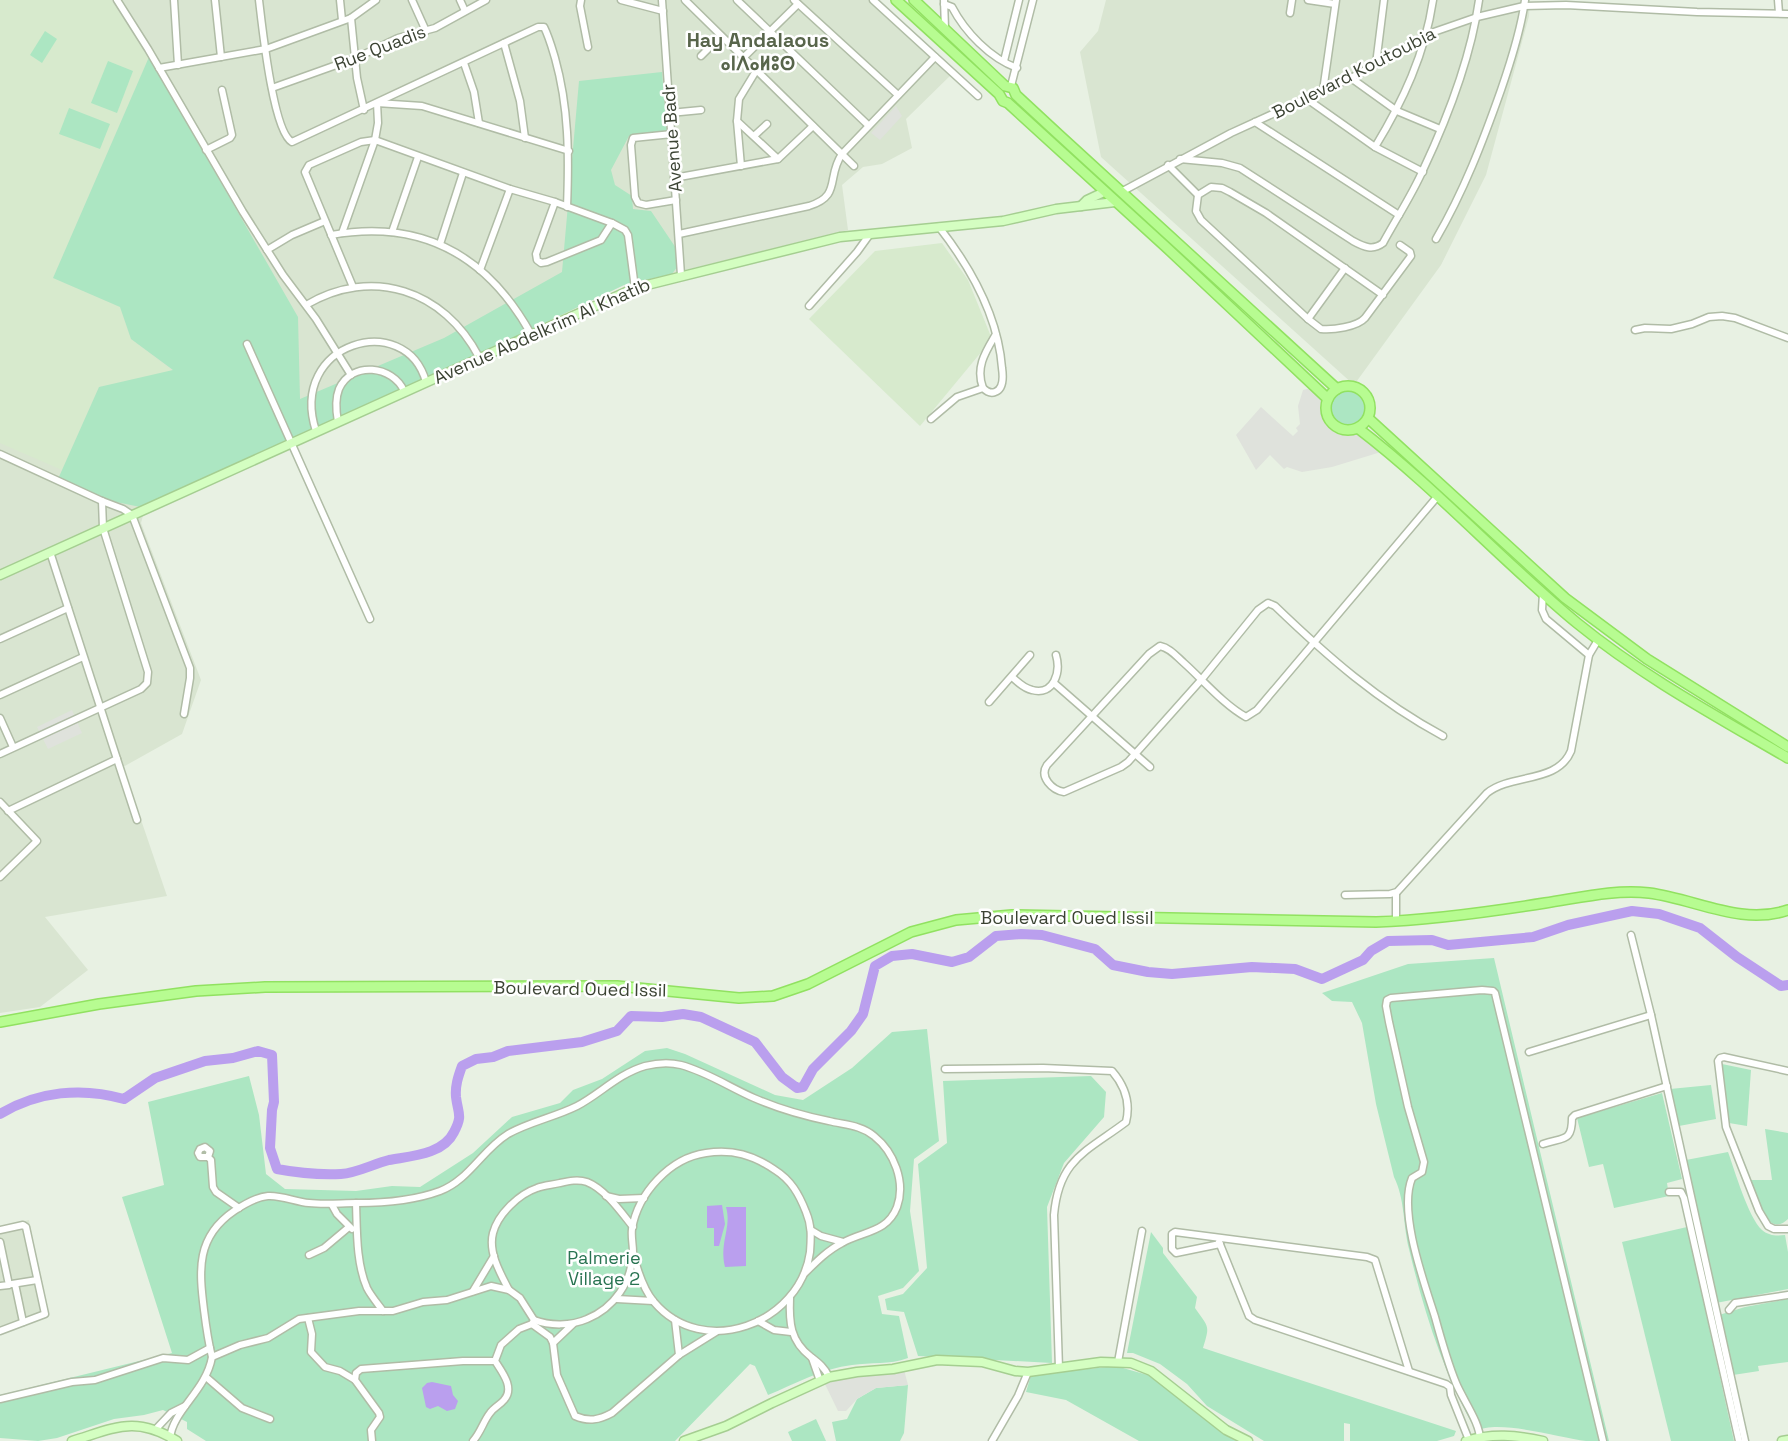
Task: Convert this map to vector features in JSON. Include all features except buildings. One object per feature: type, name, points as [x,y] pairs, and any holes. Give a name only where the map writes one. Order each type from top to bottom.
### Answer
[{"type":"main road","points":[[896,0],[1008,90],[1014,100],[1008,103],[1328,399]]},
{"type":"main road","points":[[914,0],[1008,90],[1336,389]]},
{"type":"main road","points":[[1351,386],[1364,392],[1371,404],[1369,419],[1359,429],[1341,430],[1331,423],[1326,412],[1328,399],[1336,389],[1351,386]]},
{"type":"main road","points":[[1369,419],[1565,598],[1647,659],[1788,747]]},
{"type":"main road","points":[[1359,429],[1598,640],[1676,692],[1788,758]]},
{"type":"main road","name":"Boulevard Oued Issil","points":[[0,1022],[99,1004],[196,991],[265,987],[617,986],[739,998],[773,996],[808,984],[911,932],[936,924],[980,916],[1396,921],[1441,918],[1624,892],[1662,896],[1729,913],[1752,916],[1775,914],[1788,910]]},
{"type":"street","points":[[117,0],[231,194],[351,375]]},
{"type":"street","points":[[174,0],[178,65]]},
{"type":"street","points":[[215,0],[221,57]]},
{"type":"street","points":[[259,0],[272,88],[282,129],[287,140],[292,142],[538,27],[544,27],[564,97],[569,151],[567,207]]},
{"type":"street","points":[[340,0],[342,20]]},
{"type":"street","points":[[159,68],[266,49],[351,18],[376,0]]},
{"type":"street","points":[[412,0],[426,31]]},
{"type":"street","points":[[460,0],[465,11]]},
{"type":"street","name":"Rue Quadis","points":[[272,88],[356,58],[398,38],[426,31],[486,0]]},
{"type":"street","points":[[581,0],[580,6],[588,47]]},
{"type":"street","points":[[621,0],[663,11]]},
{"type":"street","name":"Avenue Badr","points":[[662,0],[681,275]]},
{"type":"street","points":[[685,0],[854,166]]},
{"type":"street","points":[[737,0],[868,125]]},
{"type":"street","points":[[873,0],[978,96]]},
{"type":"street","points":[[1004,61],[1019,0]]},
{"type":"street","points":[[1008,90],[1017,68],[1033,0]]},
{"type":"street","points":[[1290,13],[1292,0]]},
{"type":"street","points":[[1308,0],[1336,2],[1323,92]]},
{"type":"street","points":[[1376,63],[1384,0]]},
{"type":"street","points":[[1375,147],[1397,111],[1410,82],[1428,34],[1433,0]]},
{"type":"street","points":[[1180,159],[1222,163],[1240,168],[1363,247],[1374,248],[1383,243],[1423,172],[1463,67],[1477,17],[1479,0]]},
{"type":"street","points":[[1778,0],[1779,13]]},
{"type":"street","points":[[743,58],[796,2],[898,95]]},
{"type":"street","points":[[944,2],[952,8],[958,19],[973,36],[1004,61],[1017,68]]},
{"type":"street","points":[[944,2],[945,28]]},
{"type":"street","points":[[1436,239],[1474,164],[1508,68],[1525,3]]},
{"type":"street","name":"Boulevard Koutoubia","points":[[1121,192],[1180,159],[1351,78],[1428,34],[1525,3],[1697,12],[1788,14]]},
{"type":"street","points":[[351,18],[357,78],[364,110]]},
{"type":"street","points":[[701,56],[721,36]]},
{"type":"street","points":[[504,43],[520,101],[525,138]]},
{"type":"street","points":[[679,234],[816,204],[827,197],[830,193],[834,170],[842,154],[935,57]]},
{"type":"street","points":[[464,63],[474,92],[479,123]]},
{"type":"street","points":[[741,166],[737,121],[740,94],[756,70]]},
{"type":"street","points":[[1351,78],[1397,111],[1440,129]]},
{"type":"street","points":[[207,150],[232,135],[222,90]]},
{"type":"street","points":[[1307,99],[1375,147],[1423,172]]},
{"type":"street","points":[[377,103],[422,106],[569,151]]},
{"type":"street","points":[[342,233],[375,140],[378,123],[377,103]]},
{"type":"street","points":[[670,113],[701,110]]},
{"type":"street","points":[[737,121],[778,159]]},
{"type":"street","points":[[1255,122],[1399,215]]},
{"type":"street","points":[[754,136],[767,124]]},
{"type":"street","points":[[674,178],[778,159],[813,126]]},
{"type":"street","points":[[672,134],[633,138],[635,197],[638,203],[646,205],[676,200]]},
{"type":"street","points":[[353,287],[305,174],[306,168],[361,142],[375,140],[463,173],[555,202],[625,230],[628,235],[635,288]]},
{"type":"street","points":[[392,232],[418,157]]},
{"type":"street","points":[[1168,165],[1198,195]]},
{"type":"street","points":[[440,244],[463,173]]},
{"type":"street","points":[[1383,295],[1266,213],[1230,192],[1222,188],[1210,187],[1198,195],[1196,211],[1201,220],[1308,319],[1324,329],[1359,324],[1365,318],[1383,295],[1411,256],[1410,252],[1400,245]]},
{"type":"street","points":[[480,270],[510,189]]},
{"type":"street","name":"Avenue Abdelkrim Al Khatib","points":[[1081,206],[1087,200],[1104,192]]},
{"type":"street","points":[[555,202],[536,254],[537,260],[541,263],[602,240],[612,223]]},
{"type":"street","name":"Avenue Abdelkrim Al Khatib","points":[[0,575],[635,288],[814,242],[870,233],[1003,221],[1115,202]]},
{"type":"street","points":[[267,250],[292,235],[325,221]]},
{"type":"street","points":[[939,227],[975,279],[996,334],[1002,364],[1001,386],[993,393],[989,393],[983,388],[980,375],[982,358],[996,334]]},
{"type":"street","points":[[331,235],[370,230],[392,232],[440,244],[480,270],[512,303],[531,334]]},
{"type":"street","points":[[809,306],[857,252],[870,233]]},
{"type":"street","points":[[1308,319],[1345,268]]},
{"type":"street","points":[[306,305],[327,294],[353,287],[387,287],[407,292],[425,300],[453,319],[470,340],[479,357]]},
{"type":"street","points":[[1635,330],[1671,329],[1709,317],[1722,316],[1735,318],[1788,338]]},
{"type":"street","points":[[316,431],[310,410],[312,389],[322,369],[338,353],[363,343],[377,342],[391,345],[412,357],[419,365],[426,381]]},
{"type":"street","points":[[247,344],[369,619]]},
{"type":"street","points":[[338,422],[336,405],[339,389],[351,375],[365,370],[381,370],[394,377],[404,391]]},
{"type":"street","points":[[931,419],[957,397],[983,388]]},
{"type":"street","points":[[0,454],[102,501],[123,508],[132,515],[190,668],[184,714]]},
{"type":"street","points":[[1437,497],[1314,643],[1257,710],[1250,716],[1246,717],[1238,711],[1202,679],[1169,650],[1157,647],[1044,769],[1044,776],[1060,792],[1070,790],[1121,767],[1136,754],[1202,679],[1258,610],[1266,604],[1275,606],[1314,643],[1385,702],[1443,736]]},
{"type":"street","points":[[0,754],[141,689],[147,683],[148,675],[103,528],[102,501]]},
{"type":"street","points":[[50,552],[137,820]]},
{"type":"street","points":[[1543,593],[1542,610],[1546,619],[1589,655]]},
{"type":"street","points":[[0,639],[68,608]]},
{"type":"street","points":[[1396,921],[1396,893],[1487,793],[1504,783],[1552,771],[1565,761],[1571,751],[1589,655],[1598,640]]},
{"type":"street","points":[[989,702],[1030,655]]},
{"type":"street","points":[[1012,677],[1022,686],[1032,690],[1043,690],[1054,683],[1058,668],[1056,655]]},
{"type":"street","points":[[0,695],[84,657]]},
{"type":"street","points":[[1054,683],[1150,767]]},
{"type":"street","points":[[0,718],[13,747]]},
{"type":"street","points":[[9,811],[117,759]]},
{"type":"street","points":[[0,802],[37,841],[0,877]]},
{"type":"street","points":[[1345,895],[1396,893]]},
{"type":"street","points":[[1631,935],[1651,1015],[1745,1441]]},
{"type":"street","points":[[1480,1439],[1480,1428],[1467,1408],[1455,1382],[1410,1230],[1408,1196],[1410,1182],[1422,1172],[1424,1162],[1408,1107],[1389,1022],[1386,1006],[1387,1000],[1391,998],[1482,990],[1495,993],[1603,1441]]},
{"type":"street","points":[[1529,1052],[1651,1015]]},
{"type":"street","points":[[1788,1071],[1730,1058],[1720,1058],[1718,1069],[1726,1127],[1759,1211],[1768,1226],[1774,1229],[1788,1229]]},
{"type":"street","points":[[72,1441],[129,1425],[155,1430],[172,1439],[185,1406],[206,1377],[212,1357],[201,1287],[203,1250],[219,1224],[239,1208],[267,1196],[309,1203],[391,1202],[418,1198],[453,1186],[508,1134],[580,1104],[631,1071],[660,1063],[677,1064],[694,1069],[768,1103],[828,1121],[860,1127],[879,1141],[898,1173],[900,1193],[898,1205],[882,1227],[843,1242],[805,1273]]},
{"type":"street","points":[[945,1069],[1052,1068],[1112,1071],[1120,1080],[1127,1096],[1129,1108],[1126,1122],[1076,1158],[1068,1169],[1055,1199],[1054,1246],[1059,1368]]},
{"type":"street","points":[[1543,1144],[1569,1136],[1572,1131],[1572,1118],[1575,1115],[1666,1086]]},
{"type":"street","points":[[553,1343],[573,1324],[599,1313],[617,1299],[630,1269],[633,1227],[644,1198],[651,1186],[661,1177],[690,1157],[719,1151],[740,1153],[759,1159],[790,1182],[803,1205],[811,1230],[809,1260],[805,1273],[790,1298],[758,1321],[740,1328],[716,1332],[699,1329],[675,1320],[653,1301],[641,1277],[633,1252]]},
{"type":"street","points":[[208,1157],[211,1160],[213,1187],[239,1208]]},
{"type":"street","points":[[508,1290],[494,1256],[493,1234],[497,1223],[510,1206],[529,1191],[574,1180],[587,1182],[606,1196],[633,1227]]},
{"type":"street","points":[[1669,1192],[1682,1192],[1684,1198],[1739,1441]]},
{"type":"street","points":[[606,1196],[619,1199],[644,1198]]},
{"type":"street","points":[[356,1203],[361,1267],[366,1286],[383,1311]]},
{"type":"street","points":[[332,1204],[337,1214],[349,1227],[357,1231]]},
{"type":"street","points":[[0,1230],[26,1227],[45,1315],[0,1330]]},
{"type":"street","points":[[309,1255],[324,1248],[349,1227]]},
{"type":"street","points":[[811,1230],[821,1236],[843,1242]]},
{"type":"street","points":[[1118,1362],[1142,1231]]},
{"type":"street","points":[[1219,1240],[1179,1253],[1174,1253],[1172,1249],[1173,1232],[1219,1240],[1367,1257],[1375,1260],[1409,1371]]},
{"type":"street","points":[[1219,1240],[1249,1316],[1255,1320],[1409,1371],[1450,1387],[1467,1440],[1511,1436],[1543,1441]]},
{"type":"street","points":[[0,1242],[23,1322]]},
{"type":"street","points":[[472,1292],[494,1256]]},
{"type":"street","points":[[0,1286],[37,1280]]},
{"type":"street","points":[[212,1357],[240,1345],[268,1338],[299,1319],[359,1311],[400,1310],[423,1302],[447,1300],[491,1286],[508,1290],[520,1298],[533,1322],[553,1343],[557,1375],[575,1416],[587,1420],[598,1420],[612,1413],[679,1355],[716,1332]]},
{"type":"street","points":[[1729,1310],[1735,1303],[1788,1295]]},
{"type":"street","points":[[790,1298],[792,1332],[801,1349],[812,1357],[825,1379]]},
{"type":"street","points":[[617,1299],[653,1301]]},
{"type":"street","points":[[309,1318],[312,1334],[310,1352],[325,1367],[340,1371],[355,1380],[380,1413],[379,1420],[370,1433],[372,1441]]},
{"type":"street","points":[[675,1320],[679,1355]]},
{"type":"street","points":[[758,1321],[774,1330],[792,1332]]},
{"type":"street","points":[[495,1361],[501,1345],[519,1329],[533,1322],[573,1324]]},
{"type":"street","points":[[0,1399],[72,1382],[95,1380],[163,1358],[188,1360],[210,1348]]},
{"type":"street","points":[[684,1441],[726,1426],[825,1379],[846,1373],[893,1369],[937,1360],[973,1361],[1028,1372],[1118,1362],[1131,1363],[1151,1371],[1226,1430],[1248,1441]]},
{"type":"street","points":[[355,1380],[356,1373],[361,1369],[463,1361],[495,1361]]},
{"type":"street","points":[[473,1441],[480,1434],[491,1411],[508,1394],[506,1380],[495,1361]]},
{"type":"street","points":[[992,1441],[1018,1396],[1028,1372]]},
{"type":"street","points":[[206,1377],[242,1408],[270,1419]]},
{"type":"street","points":[[155,1430],[171,1413],[185,1406]]},
{"type":"street","points":[[1782,1441],[1788,1440]]},
{"type":"shaded area","points":[[0,0],[873,0],[954,72],[906,119],[912,148],[882,164],[863,167],[842,185],[848,230],[624,285],[291,444],[145,508],[141,523],[201,680],[182,734],[123,767],[167,896],[45,917],[88,970],[40,1007],[0,1013]]},
{"type":"shaded area","points":[[0,0],[111,0],[149,57],[53,278],[120,307],[131,339],[173,371],[99,387],[62,470],[0,443]]},
{"type":"shaded area","points":[[1106,0],[1530,0],[1529,16],[1486,175],[1441,265],[1354,385],[1101,157],[1080,52],[1098,31]]},
{"type":"shaded area","points":[[896,106],[902,116],[880,140],[871,133]]},
{"type":"shaded area","points":[[942,243],[968,280],[992,339],[920,426],[809,319],[875,251]]},
{"type":"shaded area","points":[[1311,388],[1326,401],[1326,413],[1331,422],[1340,427],[1351,428],[1381,452],[1332,467],[1302,472],[1287,467],[1284,469],[1270,455],[1256,470],[1236,435],[1261,407],[1293,436],[1300,424],[1298,406],[1303,390]]},
{"type":"shaded area","points":[[72,710],[82,733],[48,749],[37,727]]},
{"type":"shaded area","points":[[722,1205],[725,1224],[719,1246],[714,1246],[714,1228],[707,1228],[707,1206]]},
{"type":"shaded area","points":[[726,1207],[746,1207],[746,1266],[725,1267],[723,1250],[728,1222]]},
{"type":"shaded area","points":[[29,1220],[47,1316],[0,1335],[0,1227]]},
{"type":"shaded area","points":[[904,1370],[908,1385],[876,1388],[857,1399],[846,1411],[838,1411],[824,1382]]},
{"type":"shaded area","points":[[432,1382],[451,1386],[453,1395],[458,1401],[455,1409],[447,1411],[438,1406],[430,1409],[426,1407],[422,1388]]},
{"type":"green space","points":[[45,31],[57,39],[42,63],[30,55]]},
{"type":"green space","points":[[149,57],[298,317],[300,399],[444,338],[562,272],[579,81],[662,72],[667,132],[629,136],[611,170],[615,185],[632,196],[633,209],[651,211],[678,251],[678,266],[672,274],[624,285],[291,444],[145,508],[97,498],[58,479],[99,387],[173,370],[131,339],[120,307],[53,278]]},
{"type":"green space","points":[[108,61],[133,71],[117,113],[91,103]]},
{"type":"green space","points":[[69,108],[110,124],[100,149],[59,134]]},
{"type":"green space","points":[[1347,389],[1359,395],[1365,407],[1359,419],[1347,425],[1335,419],[1329,407],[1335,395]]},
{"type":"green space","points":[[1494,958],[1609,1441],[1586,1441],[1514,1428],[1486,1428],[1476,1431],[1454,1388],[1421,1296],[1407,1240],[1398,1185],[1376,1104],[1362,1023],[1352,1002],[1332,1001],[1322,993],[1408,964]]},
{"type":"green space","name":"Palmerie Village 2","points":[[927,1029],[939,1141],[914,1159],[910,1211],[919,1271],[903,1288],[878,1296],[882,1314],[899,1316],[908,1358],[894,1362],[859,1364],[830,1369],[768,1395],[755,1366],[750,1364],[675,1441],[206,1441],[187,1429],[187,1422],[163,1410],[114,1419],[57,1438],[38,1441],[0,1438],[0,1395],[172,1353],[122,1197],[164,1185],[148,1102],[249,1076],[259,1115],[266,1174],[285,1189],[356,1191],[392,1186],[420,1187],[473,1153],[512,1117],[560,1103],[573,1090],[602,1079],[645,1051],[667,1048],[775,1095],[803,1100],[852,1068],[892,1032]]},
{"type":"green space","points":[[1722,1064],[1751,1070],[1747,1126],[1729,1123]]},
{"type":"green space","points":[[1091,1076],[1106,1092],[1104,1117],[1064,1163],[1047,1207],[1052,1363],[918,1356],[904,1312],[887,1310],[885,1299],[903,1294],[927,1268],[918,1164],[947,1143],[943,1081]]},
{"type":"green space","points":[[1711,1085],[1716,1119],[1679,1126],[1670,1089]]},
{"type":"green space","points":[[1662,1093],[1682,1179],[1667,1183],[1669,1196],[1614,1208],[1603,1164],[1589,1167],[1577,1118]]},
{"type":"green space","points":[[1765,1129],[1788,1133],[1788,1219],[1780,1224],[1773,1224],[1763,1213],[1750,1180],[1772,1180]]},
{"type":"green space","points":[[1728,1152],[1747,1205],[1757,1224],[1767,1233],[1785,1235],[1788,1252],[1788,1289],[1716,1303],[1686,1160]]},
{"type":"green space","points":[[1687,1227],[1734,1441],[1671,1441],[1622,1242]]},
{"type":"green space","points":[[1151,1232],[1163,1248],[1163,1253],[1197,1297],[1195,1308],[1207,1327],[1203,1348],[1456,1431],[1454,1436],[1437,1441],[1350,1441],[1350,1424],[1344,1423],[1344,1441],[1264,1441],[1207,1406],[1187,1384],[1160,1364],[1133,1353],[1127,1353]]},
{"type":"green space","points":[[1788,1299],[1788,1362],[1758,1366],[1759,1371],[1733,1375],[1719,1315],[1745,1307]]},
{"type":"green space","points":[[1116,1366],[1158,1378],[1219,1431],[1236,1441],[1139,1441],[1066,1400],[1026,1392],[1031,1375]]},
{"type":"green space","points":[[908,1385],[904,1433],[900,1441],[836,1441],[832,1422],[847,1419],[857,1399],[876,1388]]},
{"type":"green space","points":[[816,1419],[826,1441],[792,1441],[788,1432]]},
{"type":"waterway","points":[[0,1114],[30,1100],[60,1093],[92,1093],[124,1099],[155,1078],[205,1061],[233,1058],[258,1051],[272,1055],[274,1102],[270,1148],[277,1169],[317,1174],[347,1173],[389,1160],[425,1153],[442,1146],[449,1140],[459,1118],[456,1089],[462,1066],[476,1059],[493,1057],[508,1051],[582,1042],[617,1031],[631,1016],[662,1017],[683,1014],[701,1017],[755,1042],[782,1077],[797,1088],[803,1087],[813,1069],[851,1031],[863,1014],[875,966],[892,956],[912,954],[952,962],[969,957],[996,936],[1021,934],[1042,935],[1095,949],[1113,965],[1148,972],[1172,974],[1252,967],[1295,969],[1322,979],[1363,960],[1371,951],[1388,941],[1432,940],[1448,945],[1533,937],[1568,925],[1632,911],[1659,914],[1700,928],[1737,957],[1781,986],[1788,985]]},
{"type":"district","name":"Hay Andalaous ⴰⵏⴷⴰⵍⵓⵙ","points":[[758,52]]}]
